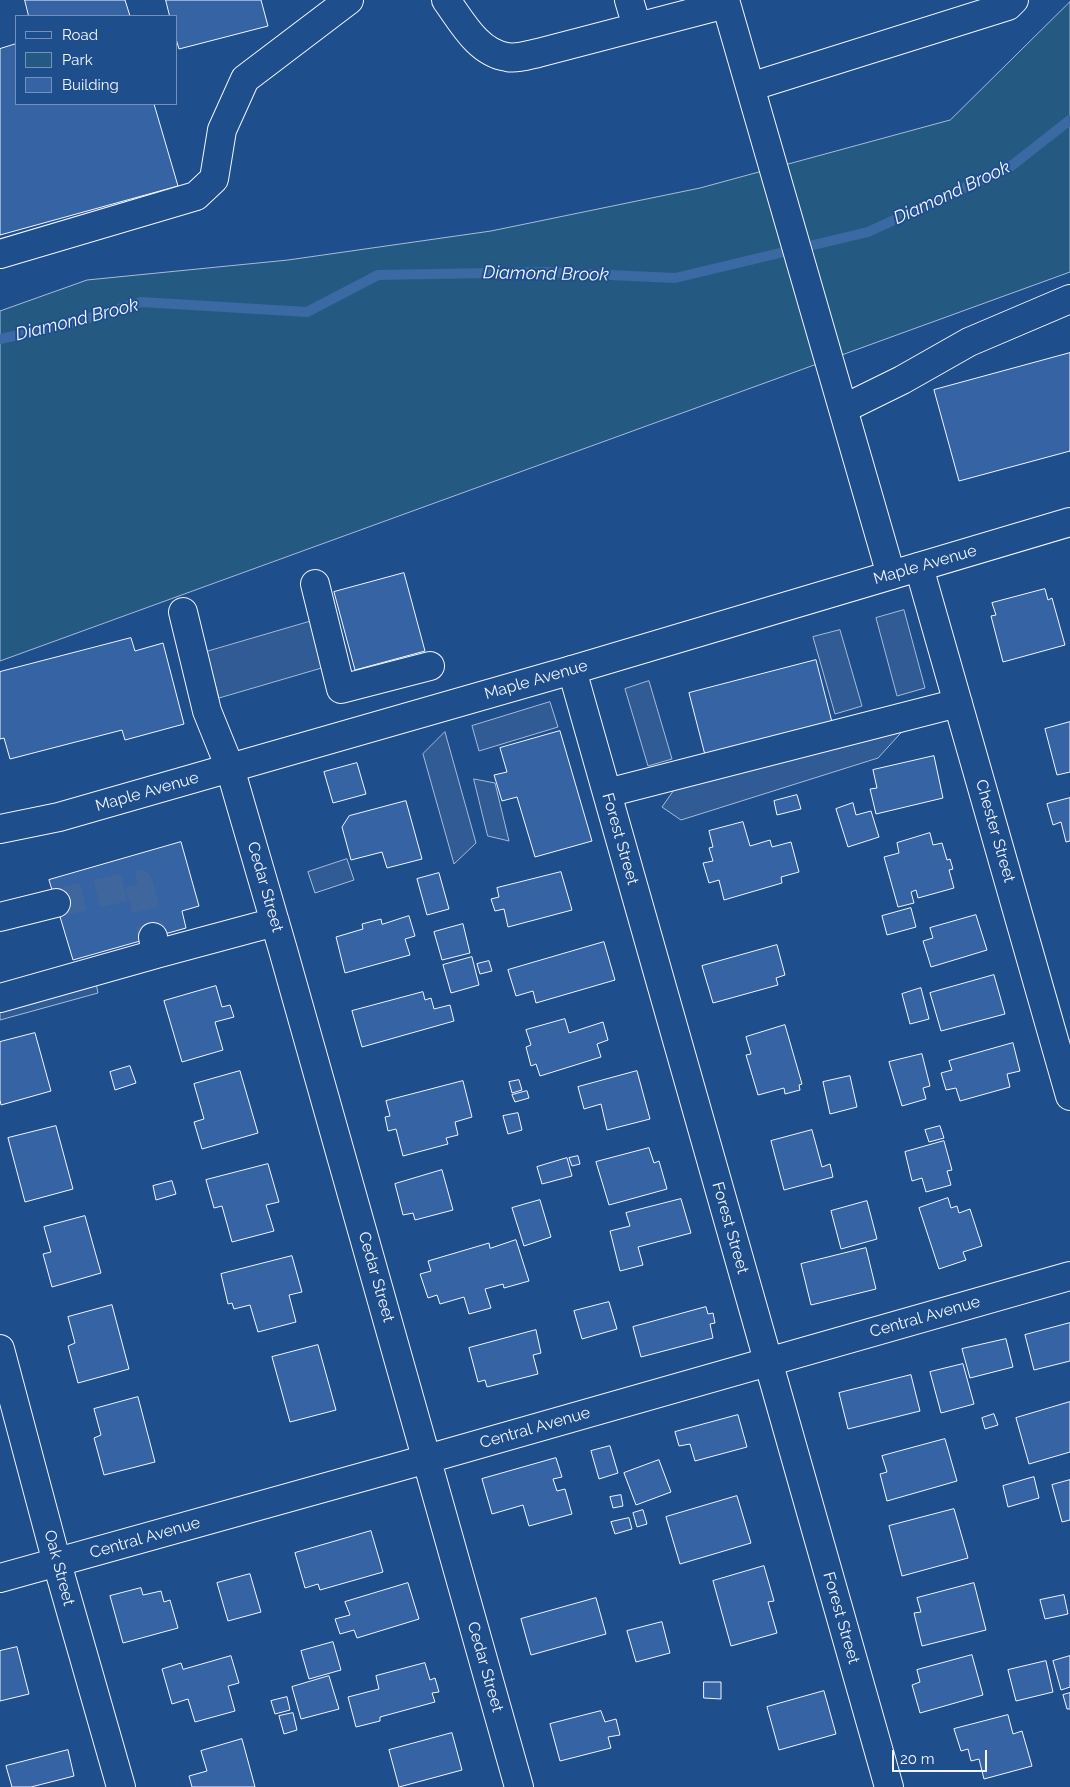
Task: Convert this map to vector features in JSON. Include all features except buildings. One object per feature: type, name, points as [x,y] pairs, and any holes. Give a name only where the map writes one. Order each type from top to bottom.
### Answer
[{"type":"street","points":[[0,254],[196,196],[214,179],[222,130],[245,79],[349,0]]},
{"type":"street","points":[[446,0],[485,50],[508,58],[538,53],[725,2],[892,575]]},
{"type":"street","points":[[630,0],[636,27]]},
{"type":"street","points":[[750,87],[1008,6],[1014,0]]},
{"type":"street","points":[[843,409],[902,380],[969,342],[1070,299]]},
{"type":"street","name":"Maple Avenue","points":[[0,829],[59,817],[572,670],[1070,522]]},
{"type":"street","name":"Chester Street","points":[[920,567],[1070,1096]]},
{"type":"street","points":[[315,584],[341,689],[430,666]]},
{"type":"street","name":"Cedar Street","points":[[183,612],[207,711],[230,768],[275,922],[519,1787]]},
{"type":"street","name":"Forest Street","points":[[572,670],[889,1787]]},
{"type":"street","points":[[606,793],[958,703]]},
{"type":"street","points":[[0,917],[56,903]]},
{"type":"street","points":[[0,998],[155,946],[275,922]]},
{"type":"street","name":"Central Avenue","points":[[0,1578],[427,1460],[1070,1276]]},
{"type":"street","name":"Oak Street","points":[[0,1348],[57,1563],[121,1787]]},
{"type":"green space","points":[[1070,2],[1070,272],[0,661],[0,311],[87,280],[288,260],[491,231],[700,188],[950,120]]},
{"type":"shaded area","points":[[904,610],[925,688],[897,696],[876,618]]},
{"type":"shaded area","points":[[312,621],[325,667],[219,698],[206,652]]},
{"type":"shaded area","points":[[840,630],[862,706],[835,714],[813,637]]},
{"type":"shaded area","points":[[649,681],[672,759],[648,766],[625,689]]},
{"type":"shaded area","points":[[550,702],[558,727],[479,751],[472,726]]},
{"type":"shaded area","points":[[909,724],[878,758],[681,820],[662,807],[676,787]]},
{"type":"shaded area","points":[[445,732],[476,843],[454,864],[423,754]]},
{"type":"shaded area","points":[[474,779],[495,783],[509,841],[488,836]]},
{"type":"shaded area","points":[[347,859],[354,880],[315,893],[308,872]]},
{"type":"shaded area","points":[[95,978],[98,993],[0,1020],[0,1005]]},
{"type":"waterway","name":"Diamond Brook","points":[[0,339],[76,322],[141,302],[307,312],[378,275],[545,272],[675,278],[868,232],[1010,167],[1070,120]]},
{"type":"tunnel","points":[[56,903],[139,884],[153,937]]}]
